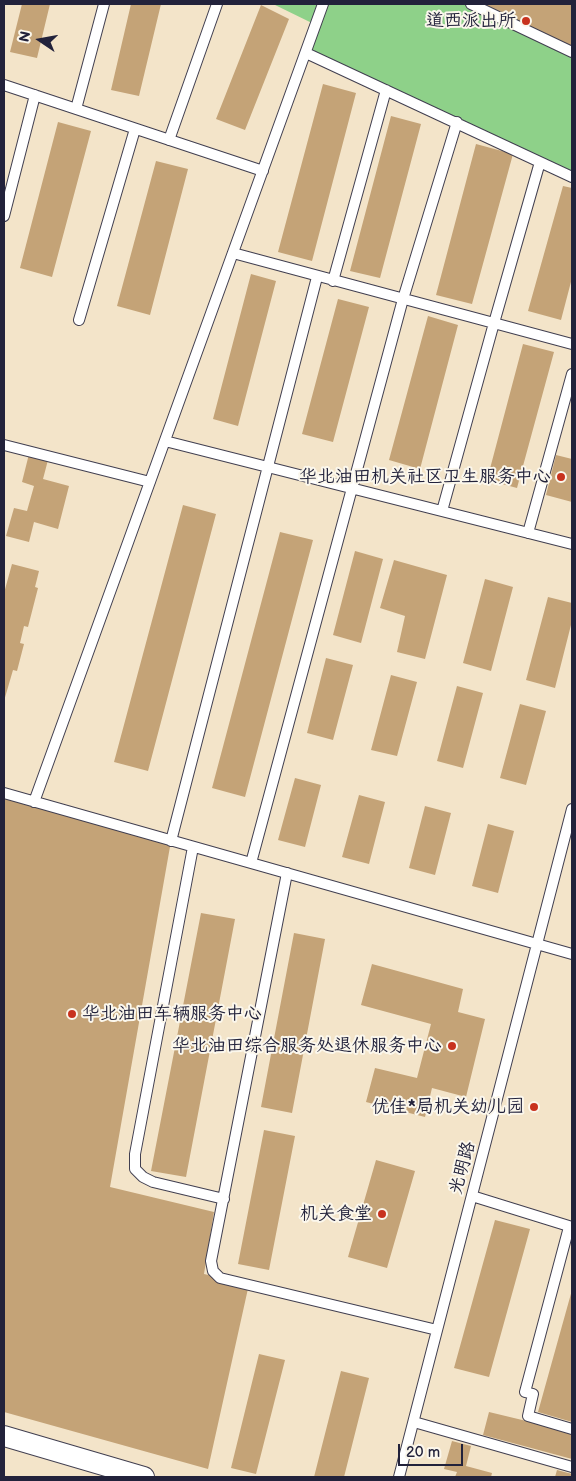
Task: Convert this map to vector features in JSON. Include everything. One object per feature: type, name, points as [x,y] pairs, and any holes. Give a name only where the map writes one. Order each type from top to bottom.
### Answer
[{"type":"street","points":[[4,1436],[144,1477]]},
{"type":"lane","points":[[76,109],[104,4]]},
{"type":"lane","points":[[169,140],[217,4]]},
{"type":"lane","points":[[34,802],[323,4]]},
{"type":"lane","points":[[471,4],[572,52]]},
{"type":"lane","points":[[306,52],[572,177]]},
{"type":"lane","points":[[4,85],[263,171]]},
{"type":"lane","points":[[333,281],[386,90]]},
{"type":"lane","points":[[4,216],[34,95]]},
{"type":"lane","points":[[251,863],[403,299],[457,122]]},
{"type":"lane","points":[[79,320],[135,129]]},
{"type":"lane","points":[[442,511],[540,162]]},
{"type":"lane","points":[[233,254],[572,344]]},
{"type":"lane","points":[[171,841],[317,277]]},
{"type":"lane","points":[[528,533],[572,374]]},
{"type":"lane","points":[[164,441],[572,544]]},
{"type":"lane","points":[[4,445],[150,482]]},
{"type":"lane","points":[[4,793],[572,954]]},
{"type":"lane","name":"光明路","points":[[399,1477],[572,809]]},
{"type":"lane","points":[[193,847],[135,1154],[135,1169],[143,1177],[153,1182],[224,1199]]},
{"type":"lane","points":[[287,873],[212,1261],[213,1271],[220,1278],[437,1330]]},
{"type":"lane","points":[[472,1196],[570,1227],[525,1392],[533,1394],[528,1416],[572,1429]]},
{"type":"lane","points":[[414,1422],[572,1467]]},
{"type":"green space","points":[[273,4],[471,4],[572,52],[572,177],[306,53],[316,25]]},
{"type":"building","points":[[22,4],[50,4],[37,58],[10,52]]},
{"type":"building","points":[[131,4],[161,4],[139,96],[111,90]]},
{"type":"building","points":[[471,4],[572,4],[572,52]]},
{"type":"building","points":[[261,5],[289,19],[245,130],[216,119]]},
{"type":"building","points":[[323,84],[356,93],[312,261],[278,252]]},
{"type":"building","points":[[391,116],[421,124],[380,278],[350,271]]},
{"type":"building","points":[[58,122],[91,131],[52,277],[20,268]]},
{"type":"building","points":[[476,144],[513,154],[472,304],[436,295]]},
{"type":"building","points":[[156,161],[188,169],[150,315],[117,306]]},
{"type":"building","points":[[563,186],[572,188],[572,278],[561,320],[528,311]]},
{"type":"building","points":[[251,274],[276,281],[238,426],[213,419]]},
{"type":"building","points":[[338,299],[369,307],[333,442],[302,434]]},
{"type":"building","points":[[428,316],[458,325],[420,469],[389,460]]},
{"type":"building","points":[[523,344],[554,352],[517,488],[487,480]]},
{"type":"building","points":[[29,454],[48,460],[43,479],[69,486],[58,529],[34,522],[29,542],[6,536],[14,508],[27,511],[34,486],[22,482]]},
{"type":"building","name":"华北油田机关社区卫生服务中心","points":[[556,455],[572,459],[572,502],[546,495]]},
{"type":"building","points":[[183,505],[216,514],[148,771],[114,762]]},
{"type":"building","points":[[280,532],[313,540],[245,797],[212,788]]},
{"type":"building","points":[[355,551],[383,559],[361,643],[333,635]]},
{"type":"building","points":[[394,560],[447,575],[425,659],[397,652],[405,616],[380,608]]},
{"type":"building","points":[[12,564],[39,571],[35,587],[38,588],[28,627],[24,626],[20,643],[24,644],[17,671],[13,670],[4,701],[4,593]]},
{"type":"building","points":[[485,579],[513,587],[491,671],[463,663]]},
{"type":"building","points":[[548,597],[572,603],[572,621],[555,688],[526,680]]},
{"type":"building","points":[[326,658],[353,665],[333,740],[307,733]]},
{"type":"building","points":[[391,675],[417,682],[397,756],[371,750]]},
{"type":"building","points":[[457,686],[483,693],[463,768],[437,761]]},
{"type":"building","points":[[520,704],[546,711],[526,785],[500,778]]},
{"type":"building","points":[[295,778],[321,785],[305,847],[278,840]]},
{"type":"building","name":"华北油田车辆服务中心","points":[[4,792],[171,841],[110,1187],[214,1212],[204,1274],[249,1284],[208,1469],[4,1412]]},
{"type":"building","points":[[359,795],[385,802],[369,864],[342,857]]},
{"type":"building","points":[[425,806],[451,813],[435,875],[409,868]]},
{"type":"building","points":[[488,824],[514,831],[498,893],[472,886]]},
{"type":"building","points":[[201,913],[235,919],[186,1177],[151,1171]]},
{"type":"building","points":[[294,933],[325,939],[292,1113],[261,1107]]},
{"type":"building","name":"华北油田综合服务处退休服务中心","points":[[372,964],[463,989],[458,1012],[485,1019],[466,1097],[432,1088],[425,1117],[366,1102],[375,1068],[417,1078],[431,1024],[361,1005]]},
{"type":"building","points":[[264,1130],[295,1136],[269,1270],[238,1264]]},
{"type":"building","name":"机关食堂","points":[[376,1160],[415,1171],[387,1268],[348,1257]]},
{"type":"building","points":[[495,1220],[530,1229],[489,1377],[454,1368]]},
{"type":"building","points":[[572,1290],[572,1422],[538,1412]]},
{"type":"building","points":[[259,1354],[285,1360],[256,1474],[231,1468]]},
{"type":"building","points":[[341,1371],[369,1378],[344,1477],[314,1477]]},
{"type":"building","points":[[489,1412],[572,1432],[572,1459],[483,1435]]},
{"type":"building","points":[[452,1441],[471,1446],[466,1466],[492,1473],[491,1477],[455,1477],[457,1472],[444,1469]]},
{"type":"building","points":[[557,1470],[572,1474],[572,1477],[555,1477]]},
{"type":"place","name":"道西派出所","points":[[526,21]]},
{"type":"place","name":"华北油田机关社区卫生服务中心","points":[[561,477]]},
{"type":"place","name":"华北油田车辆服务中心","points":[[72,1014]]},
{"type":"place","name":"华北油田综合服务处退休服务中心","points":[[452,1046]]},
{"type":"place","name":"优佳*局机关幼儿园","points":[[534,1107]]},
{"type":"place","name":"机关食堂","points":[[382,1214]]}]
